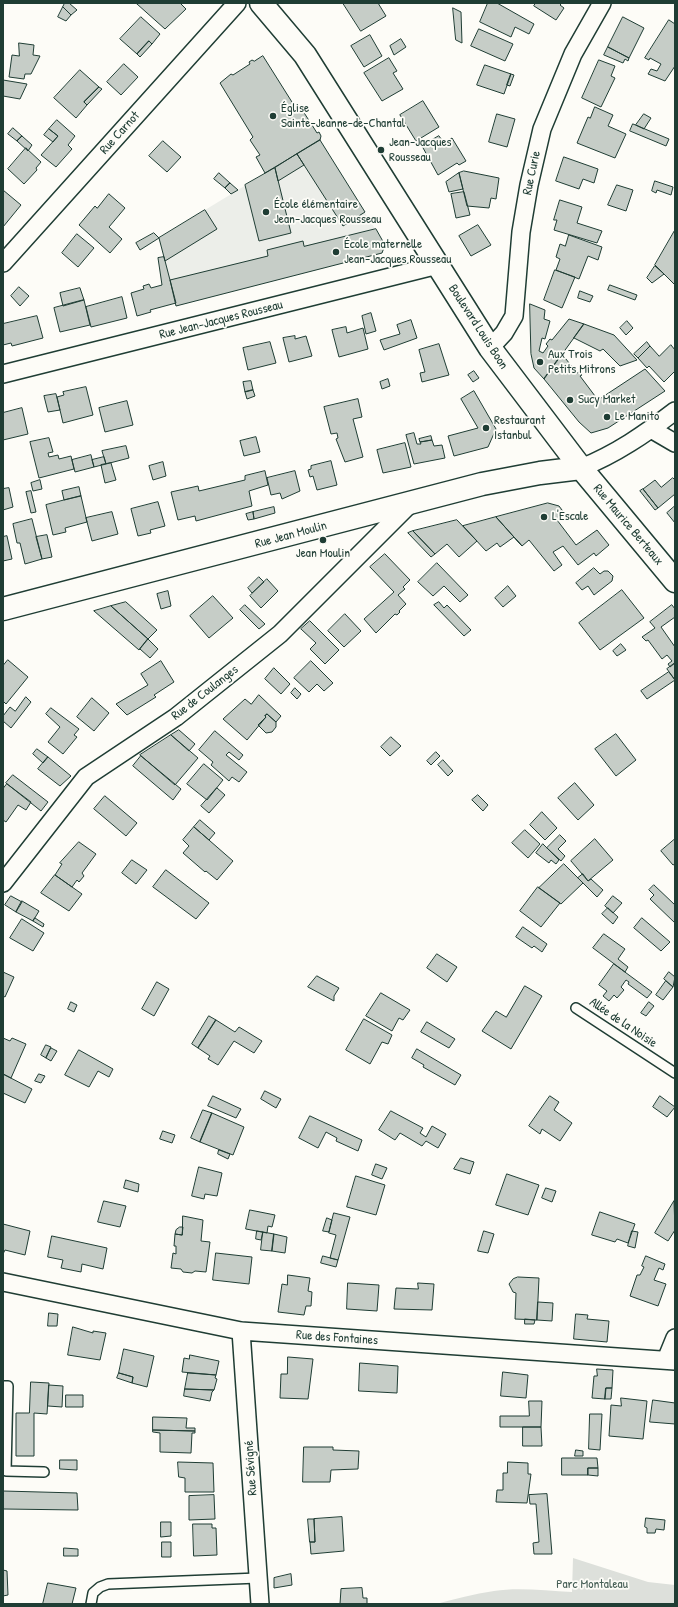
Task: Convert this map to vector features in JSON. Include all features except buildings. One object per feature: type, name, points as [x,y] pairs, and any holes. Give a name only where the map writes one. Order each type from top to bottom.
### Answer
[{"type":"street","name":"Rue Carnot","points":[[3,263],[237,3]]},
{"type":"street","name":"Boulevard Louis Boon","points":[[261,3],[305,55],[490,348],[580,468]]},
{"type":"street","name":"Rue Curie","points":[[490,348],[504,333],[514,316],[522,225],[529,184],[542,129],[573,54],[602,3]]},
{"type":"street","name":"Rue Jean-Jacques Rousseau","points":[[3,374],[438,265]]},
{"type":"street","points":[[580,468],[608,457],[651,429],[675,411]]},
{"type":"street","points":[[651,429],[675,443]]},
{"type":"street","name":"Rue Jean Moulin","points":[[3,609],[482,484],[540,473],[580,468]]},
{"type":"street","name":"Rue Maurice Berteaux","points":[[580,468],[675,581]]},
{"type":"street","name":"Rue de Coulanges","points":[[3,883],[86,776],[176,717],[280,634],[411,503]]},
{"type":"street","name":"Rue des Fontaines","points":[[3,1282],[241,1331],[670,1361]]},
{"type":"street","name":"Rue Sévigné","points":[[241,1331],[260,1604]]},
{"type":"street","points":[[670,1361],[675,1338]]},
{"type":"lane","name":"Allée de la Noisie","points":[[576,1008],[675,1073]]},
{"type":"lane","points":[[3,1386],[8,1386],[6,1471],[44,1472]]},
{"type":"lane","points":[[91,1604],[93,1593],[100,1587],[108,1584],[258,1578]]},
{"type":"shaded area","points":[[320,140],[385,245],[382,253],[176,306],[159,238]]},
{"type":"green space","name":"Parc Montaleau","points":[[573,1558],[648,1582],[675,1585],[675,1604],[436,1604],[472,1595],[503,1590],[523,1589],[572,1592]]},
{"type":"place","name":"Église Sainte-Jeanne-de-Chantal","points":[[273,116]]},
{"type":"place","name":"Jean-Jacques Rousseau","points":[[381,150]]},
{"type":"place","name":"École élémentaire Jean-Jacques Rousseau","points":[[266,212]]},
{"type":"place","name":"École maternelle Jean-Jacques Rousseau","points":[[336,252]]},
{"type":"place","name":"Aux Trois Petits Mitrons","points":[[540,362]]},
{"type":"place","name":"Sucy Market","points":[[570,400]]},
{"type":"place","name":"Le Manito","points":[[607,417]]},
{"type":"place","name":"Restaurant Istanbul","points":[[486,428]]},
{"type":"place","name":"L'Escale","points":[[544,517]]},
{"type":"place","name":"Jean Moulin","points":[[323,540]]}]
